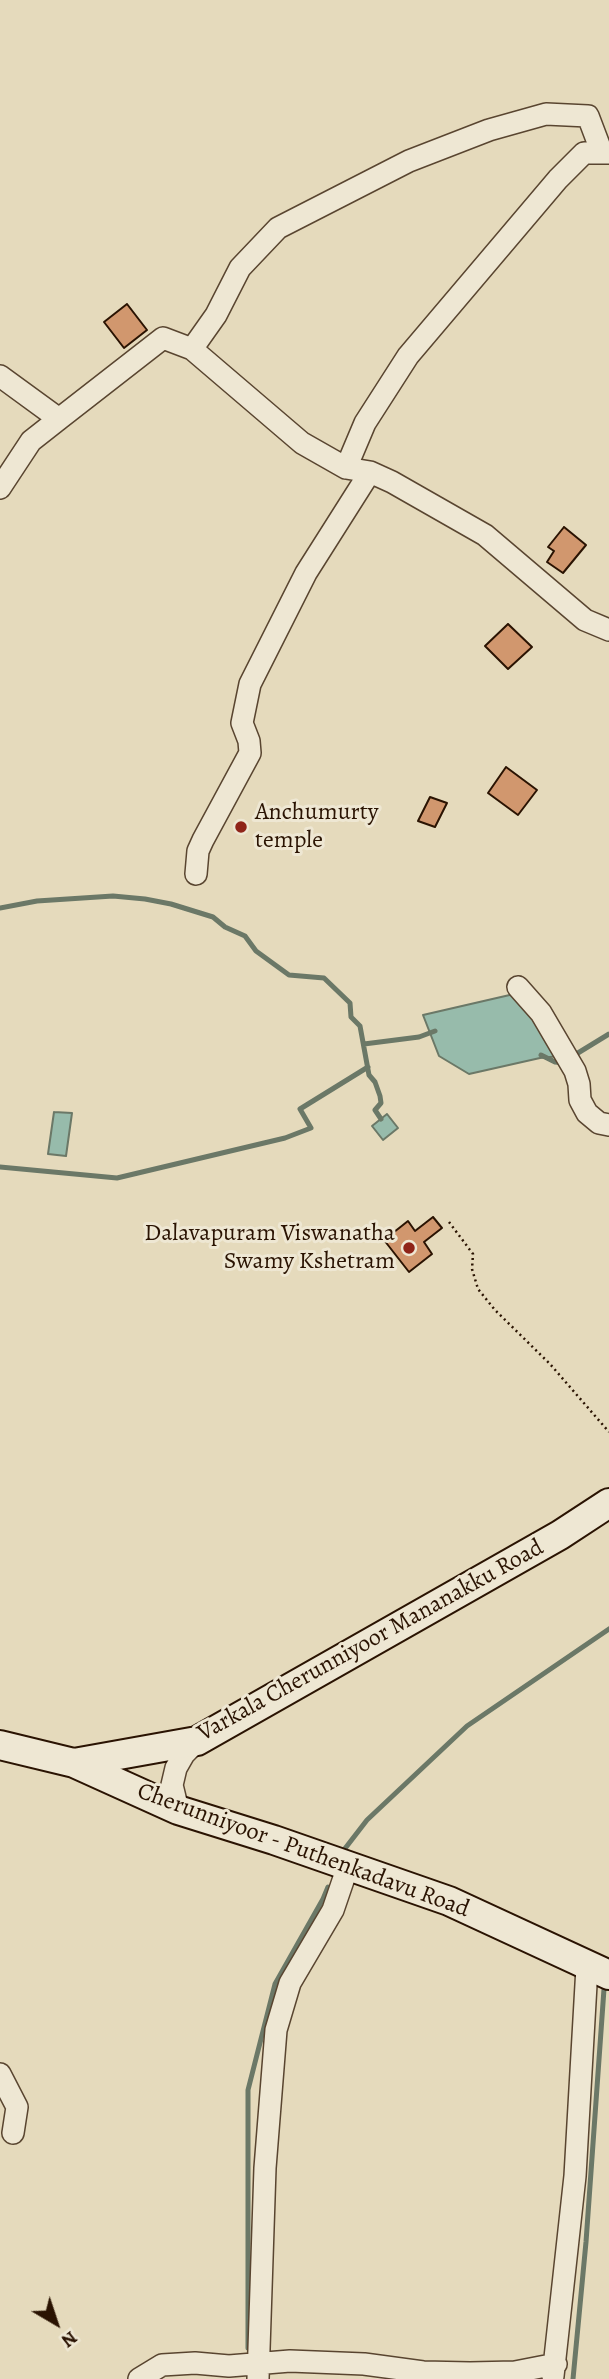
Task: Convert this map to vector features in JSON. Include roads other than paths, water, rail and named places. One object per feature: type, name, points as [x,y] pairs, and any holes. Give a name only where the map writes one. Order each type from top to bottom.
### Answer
[{"type":"main road","name":"Varkala Cherunniyoor Mananakku Road","points":[[0,1745],[74,1763],[197,1741],[561,1535],[609,1503]]},
{"type":"main road","name":"Cherunniyoor - Puthenkadavu Road","points":[[74,1763],[178,1810],[274,1840],[449,1901],[598,1971]]},
{"type":"street","points":[[192,349],[216,315],[240,268],[278,228],[409,160],[489,130],[546,114],[588,116],[605,153],[584,153],[558,179],[408,356],[365,423],[346,468]]},
{"type":"street","points":[[0,488],[31,441],[163,338],[192,349],[302,443],[346,468],[370,472],[485,535],[584,620],[609,630]]},
{"type":"street","points":[[0,376],[59,419]]},
{"type":"street","points":[[196,874],[198,851],[250,753],[249,741],[242,723],[250,684],[306,573],[370,472]]},
{"type":"street","points":[[518,987],[541,1013],[574,1069],[580,1100],[587,1112],[599,1123],[609,1125]]},
{"type":"street","points":[[178,1810],[172,1786],[176,1768],[184,1754],[197,1741]]},
{"type":"street","points":[[258,2370],[265,2168],[276,2030],[290,1983],[333,1910],[348,1866]]},
{"type":"street","points":[[139,2379],[162,2365],[195,2363],[258,2370],[290,2361],[364,2364],[423,2372],[554,2372],[598,1971]]},
{"type":"street","points":[[0,2074],[17,2107],[13,2133]]},
{"type":"waterway","points":[[0,908],[37,901],[113,896],[171,904],[213,917],[225,927],[245,936],[256,951],[289,975],[324,978],[350,1003],[351,1017],[360,1026],[369,1075],[380,1096],[381,1103],[375,1110],[381,1119]]},
{"type":"waterway","points":[[364,1044],[419,1037],[435,1031]]},
{"type":"waterway","points":[[573,1056],[609,1034]]},
{"type":"waterway","points":[[541,1055],[564,1063]]},
{"type":"waterway","points":[[0,1167],[117,1178],[285,1138],[311,1128],[300,1109],[368,1067]]},
{"type":"waterway","points":[[340,1855],[367,1820],[467,1726],[609,1629]]},
{"type":"waterway","points":[[248,2348],[248,2090],[275,1984],[328,1887]]},
{"type":"waterway","points":[[573,2379],[586,2242],[604,1989]]},
{"type":"place","name":"Anchumurty temple","points":[[241,827]]},
{"type":"place","name":"Dalavapuram Viswanatha Swamy Kshetram","points":[[409,1248]]}]
